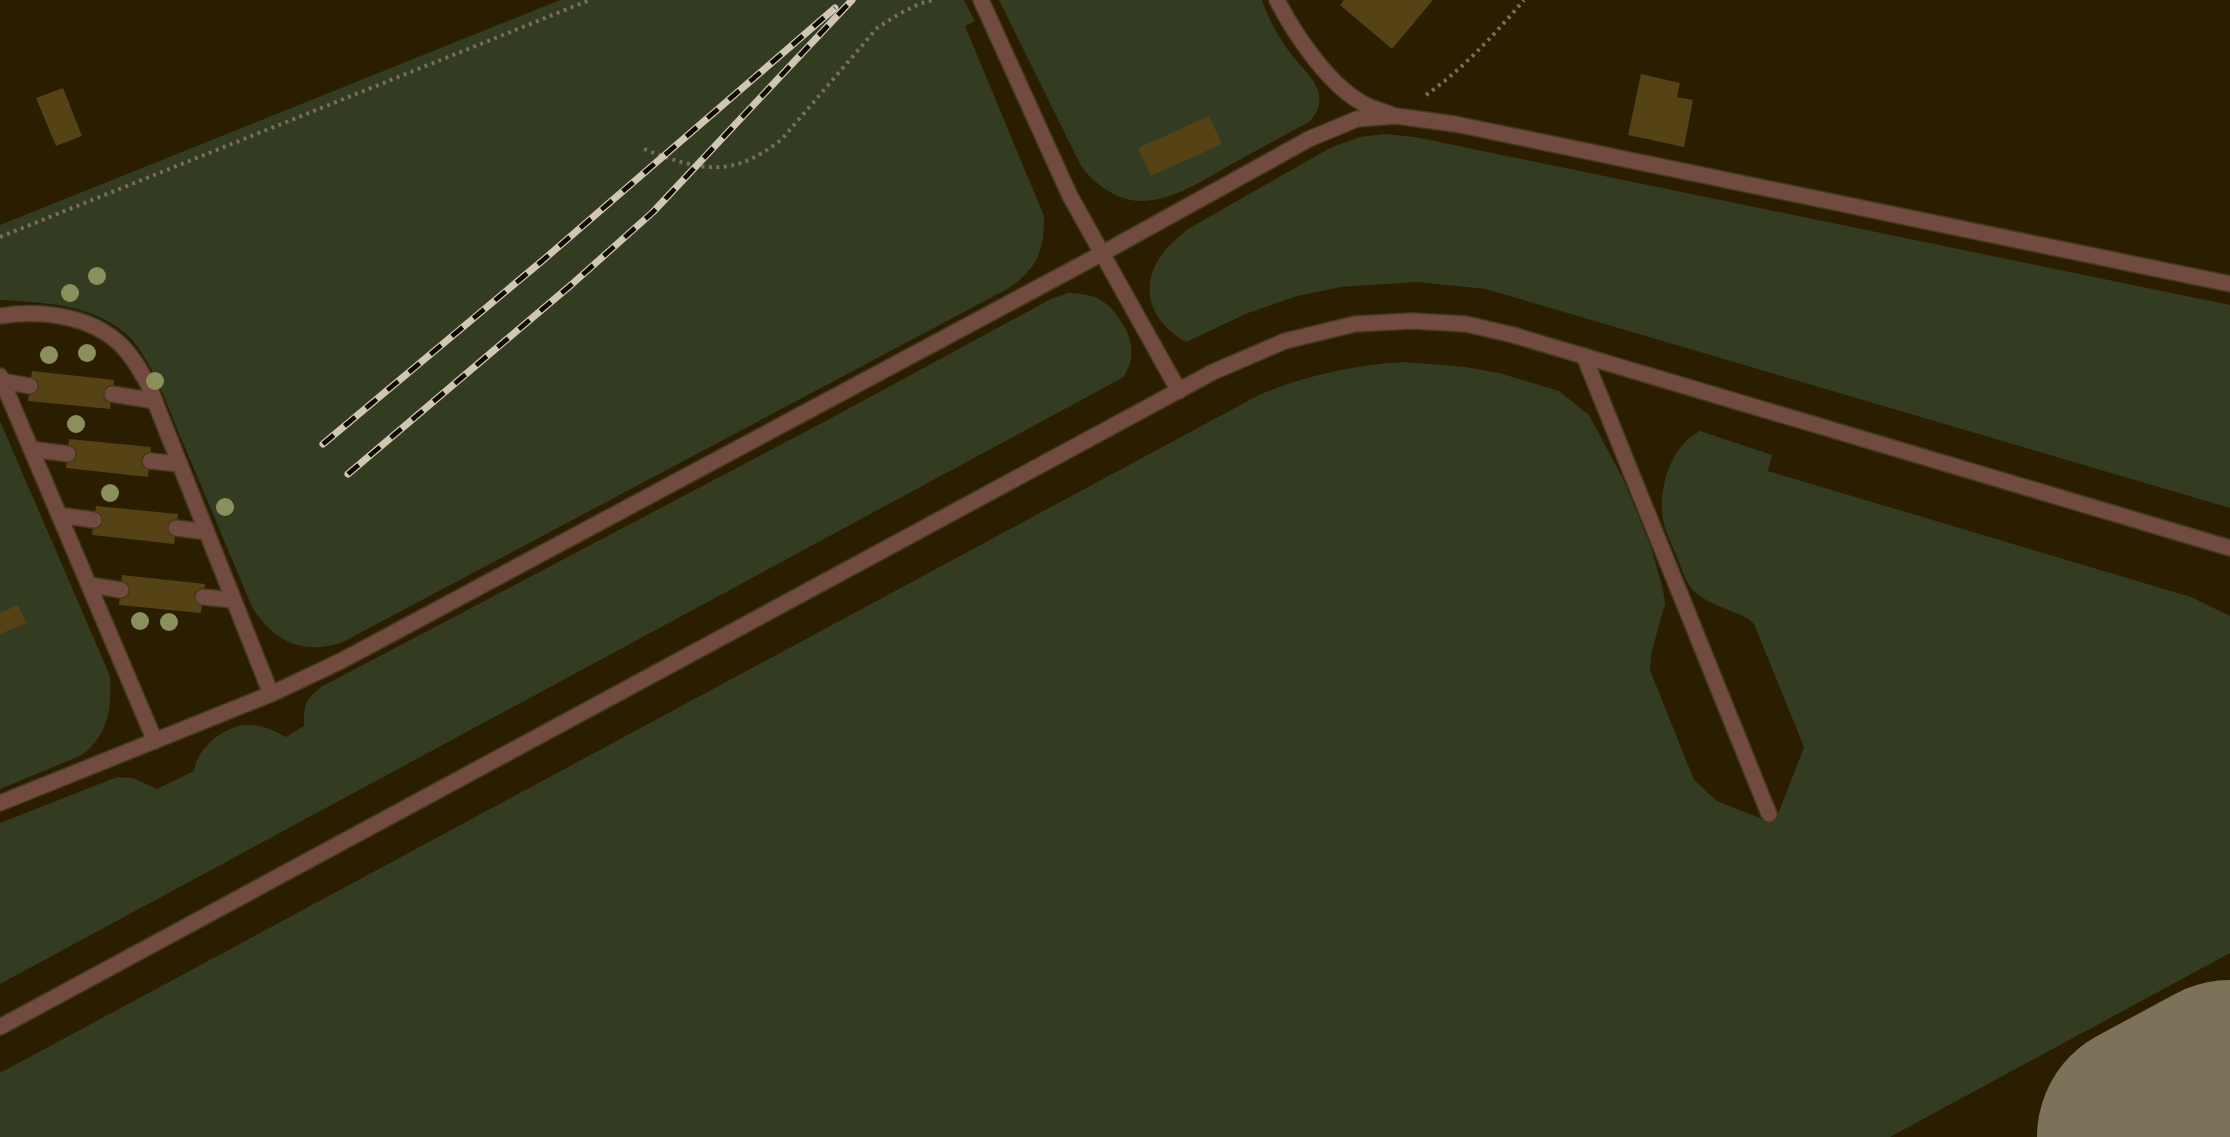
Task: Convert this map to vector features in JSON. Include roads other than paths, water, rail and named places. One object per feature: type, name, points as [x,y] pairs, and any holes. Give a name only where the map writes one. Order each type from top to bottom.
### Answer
[{"type":"lane","points":[[981,0],[1070,196],[1179,391]]},
{"type":"lane","points":[[1278,0],[1288,21],[1311,54],[1340,86],[1366,106],[1396,116]]},
{"type":"lane","points":[[0,803],[271,694],[341,661],[1101,254],[1309,139],[1357,119],[1396,116],[1455,123],[2230,284]]},
{"type":"lane","points":[[0,316],[24,312],[66,316],[99,328],[128,351],[148,384],[271,694]]},
{"type":"lane","points":[[0,1027],[1213,372],[1285,341],[1355,324],[1412,321],[1466,324],[1513,335],[2230,548]]},
{"type":"lane","points":[[1584,356],[1769,814]]},
{"type":"lane","points":[[1,379],[155,741]]},
{"type":"lane","points":[[1,379],[30,386]]},
{"type":"lane","points":[[112,394],[155,401]]},
{"type":"lane","points":[[31,449],[68,453]]},
{"type":"lane","points":[[150,461],[180,464]]},
{"type":"lane","points":[[59,515],[94,520]]},
{"type":"lane","points":[[176,528],[206,532]]},
{"type":"lane","points":[[89,585],[121,590]]},
{"type":"lane","points":[[203,597],[233,600]]},
{"type":"railway","points":[[348,474],[571,285],[653,212],[852,0]]},
{"type":"railway","points":[[323,444],[542,261],[835,8]]}]
